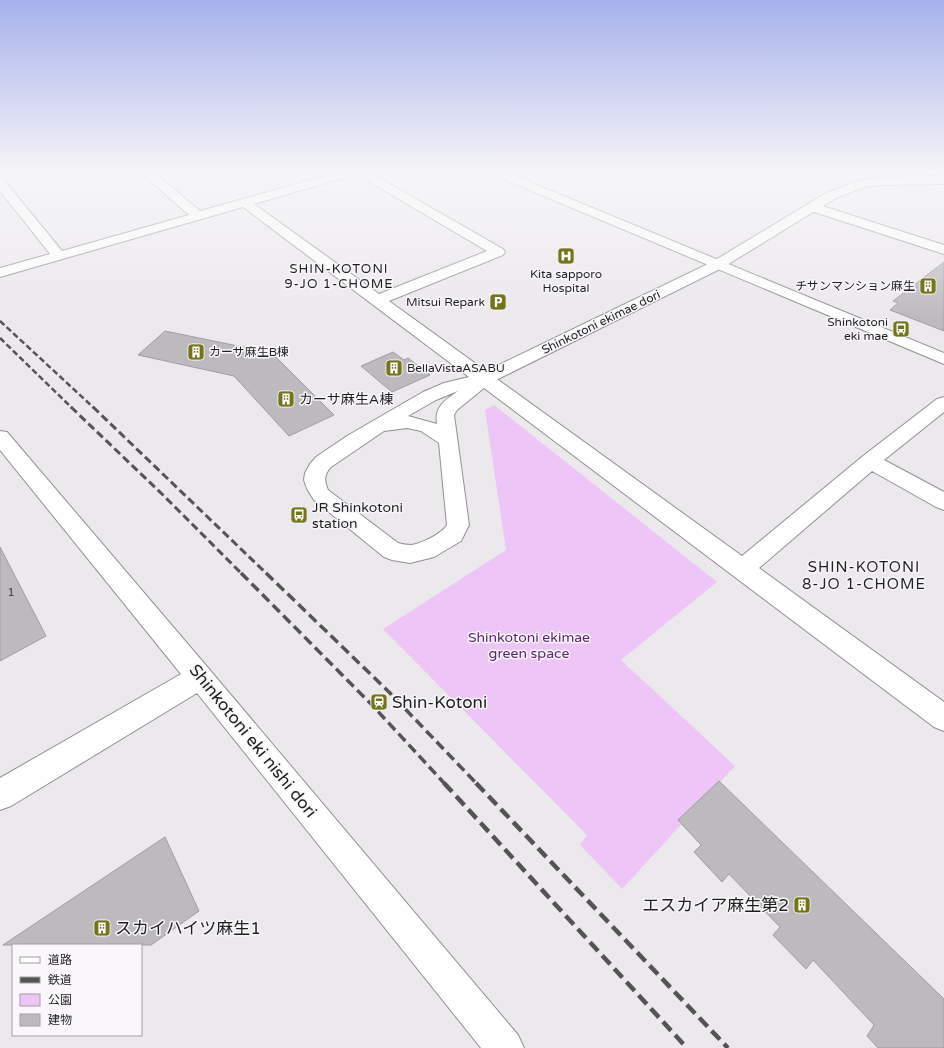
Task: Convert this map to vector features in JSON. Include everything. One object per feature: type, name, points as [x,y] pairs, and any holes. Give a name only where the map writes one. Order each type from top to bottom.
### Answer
[{"type":"street","points":[[30,220],[59,256]]},
{"type":"street","points":[[0,273],[184,220]]},
{"type":"street","points":[[268,220],[944,718]]},
{"type":"street","points":[[378,300],[498,252],[443,220]]},
{"type":"street","points":[[610,220],[944,359]]},
{"type":"street","name":"Shinkotoni ekimae dori","points":[[484,379],[717,265],[792,220]]},
{"type":"street","points":[[852,220],[944,250]]},
{"type":"street","points":[[484,379],[448,407],[445,415],[458,524],[453,535],[426,551],[410,554],[392,551],[321,495],[316,487],[314,477],[317,468],[329,457],[380,425],[440,391],[484,379]]},
{"type":"street","points":[[742,570],[870,461],[944,403]]},
{"type":"street","points":[[380,425],[407,422],[427,426],[449,440]]},
{"type":"street","name":"Shinkotoni eki nishi dori","points":[[0,436],[200,676],[504,1048]]},
{"type":"street","points":[[870,461],[944,502]]},
{"type":"street","points":[[0,794],[200,676]]},
{"type":"green space","name":"Shinkotoni ekimae green space","points":[[494,405],[717,582],[621,660],[735,766],[622,889],[580,845],[587,835],[383,629],[506,550],[485,410]]},
{"type":"building","name":"チサンマンション麻生","points":[[944,262],[944,331],[890,310],[898,303],[893,301]]},
{"type":"building","points":[[165,331],[272,353],[334,415],[289,436],[234,376],[138,355]]},
{"type":"building","name":"BellaVistaASABU","points":[[393,352],[404,360],[408,358],[430,375],[392,392],[361,366]]},
{"type":"building","points":[[0,547],[46,636],[0,661]]},
{"type":"building","name":"エスカイア麻生第2","points":[[719,781],[944,999],[944,1048],[878,1048],[867,1036],[874,1025],[813,960],[806,969],[773,935],[780,927],[729,874],[722,882],[694,852],[701,845],[678,820]]},
{"type":"building","name":"スカイハイツ麻生1","points":[[165,837],[199,911],[151,945],[3,945]]},
{"type":"railway","points":[[0,321],[94,408]]},
{"type":"railway","points":[[0,338],[72,408]]},
{"type":"railway","points":[[71,407],[163,495],[241,573]]},
{"type":"railway","points":[[93,407],[267,574]]},
{"type":"railway","points":[[241,573],[373,706],[445,784]]},
{"type":"railway","points":[[266,573],[389,692],[477,784]]},
{"type":"railway","points":[[444,783],[687,1048]]},
{"type":"railway","points":[[476,783],[728,1048]]},
{"type":"place","name":"Kita sapporo Hospital","points":[[566,256]]},
{"type":"place","name":"チサンマンション麻生","points":[[928,286]]},
{"type":"place","name":"Mitsui Repark","points":[[498,302]]},
{"type":"place","name":"Shinkotoni eki mae","points":[[901,329]]},
{"type":"place","name":"カーサ麻生B棟","points":[[196,352]]},
{"type":"place","name":"BellaVistaASABU","points":[[394,368]]},
{"type":"place","name":"カーサ麻生A棟","points":[[286,399]]},
{"type":"place","name":"JR Shinkotoni station","points":[[299,515]]},
{"type":"place","name":"Shin-Kotoni","points":[[379,702]]},
{"type":"place","name":"エスカイア麻生第2","points":[[802,905]]},
{"type":"place","name":"スカイハイツ麻生1","points":[[102,928]]},
{"type":"district","name":"SHIN-KOTONI 9-JO 1-CHOME","points":[[339,276]]},
{"type":"district","name":"SHIN-KOTONI 8-JO 1-CHOME","points":[[864,576]]}]
